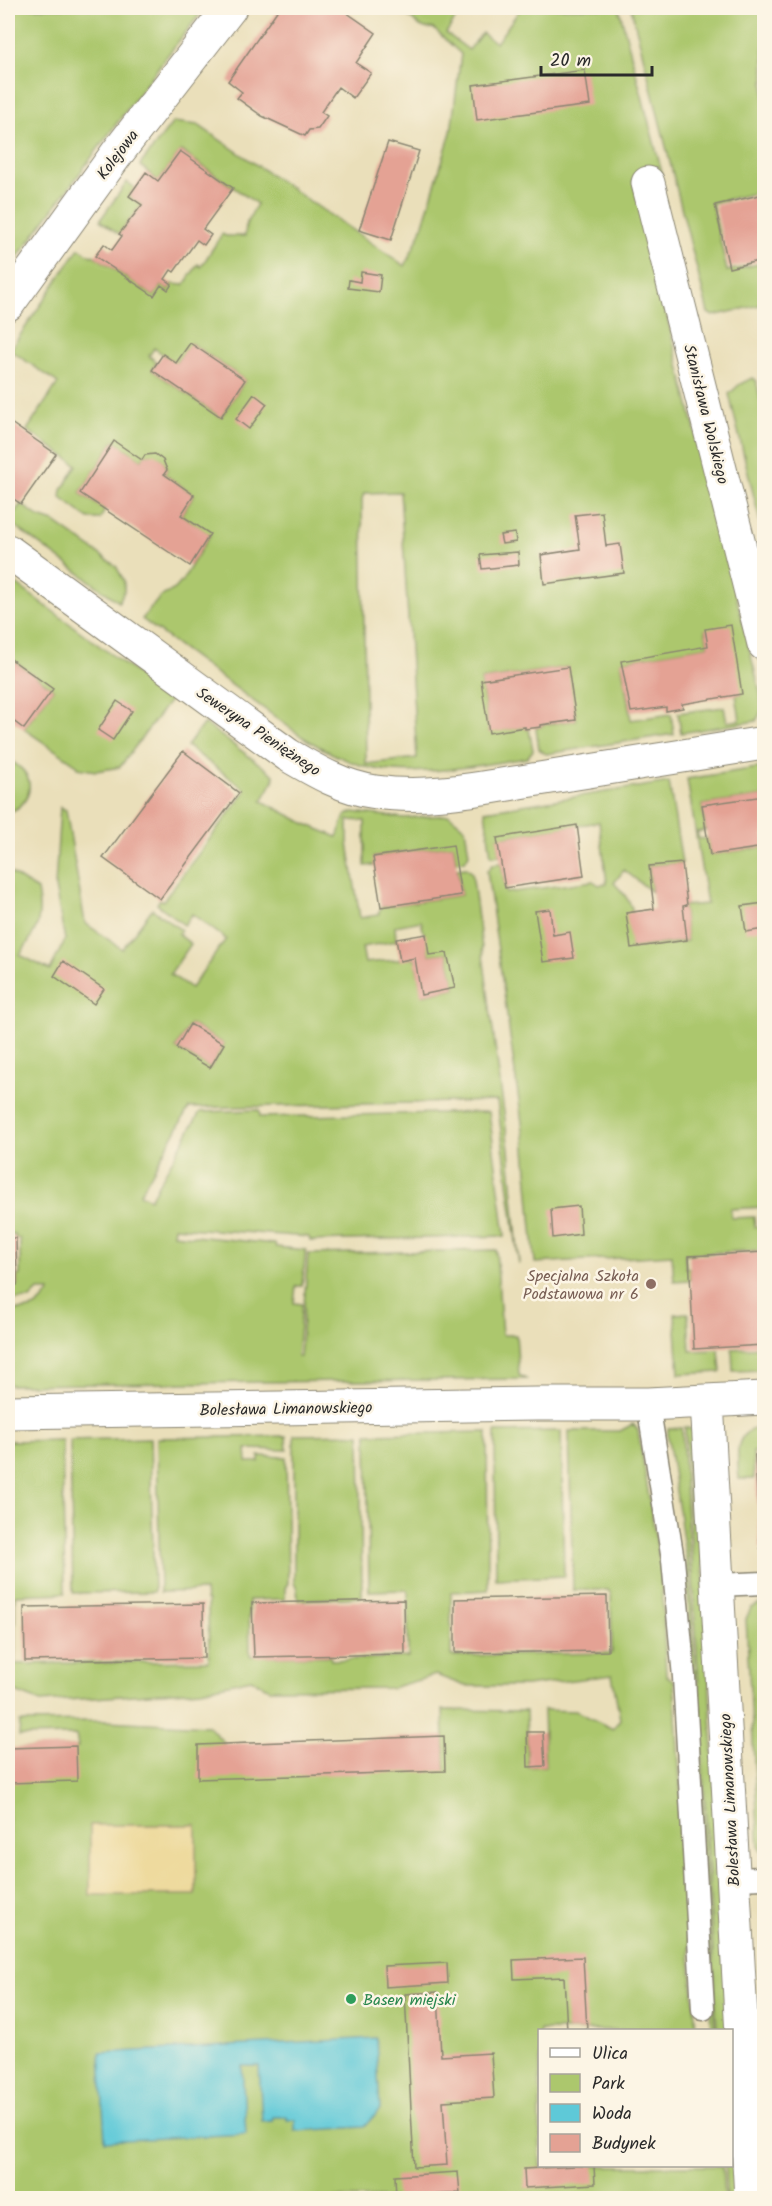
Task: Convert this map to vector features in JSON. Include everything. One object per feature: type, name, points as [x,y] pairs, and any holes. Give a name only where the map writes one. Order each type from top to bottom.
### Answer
[{"type":"street","name":"Kolejowa","points":[[8,304],[118,152],[230,8]]},
{"type":"street","name":"Stanisława Wolskiego","points":[[648,183],[765,644]]},
{"type":"street","name":"Seweryna Pieniężnego","points":[[8,551],[288,755],[335,780],[360,789],[391,794],[449,792],[765,743]]},
{"type":"street","name":"Bolesława Limanowskiego","points":[[8,1412],[548,1403],[648,1404],[765,1398]]},
{"type":"street","name":"Bolesława Limanowskiego","points":[[708,1401],[717,1585],[749,1878],[752,2199]]},
{"type":"lane","points":[[648,1404],[673,1560],[682,1654],[702,2009]]},
{"type":"lane","points":[[717,1585],[765,1583]]},
{"type":"green space","points":[[8,8],[205,8],[8,270]]},
{"type":"green space","points":[[401,8],[450,8],[458,15],[446,33],[469,50],[482,33],[496,43],[521,8],[619,8],[662,173],[633,180],[761,696],[762,710],[756,721],[681,733],[678,713],[724,707],[727,722],[740,720],[736,695],[742,694],[705,629],[708,646],[621,661],[631,720],[671,714],[674,734],[546,754],[539,749],[536,728],[541,725],[576,720],[567,667],[481,680],[489,732],[525,727],[529,729],[533,750],[527,758],[413,772],[376,769],[346,760],[301,736],[142,619],[160,597],[175,589],[182,581],[210,535],[181,515],[194,495],[164,474],[167,470],[164,462],[157,456],[150,455],[145,455],[142,460],[114,441],[80,493],[105,510],[100,519],[89,519],[61,498],[62,490],[77,465],[27,430],[58,383],[13,352],[8,360],[8,353],[79,248],[154,296],[161,285],[168,290],[172,284],[184,285],[198,264],[201,267],[222,234],[245,236],[246,224],[257,204],[181,151],[158,181],[140,165],[173,122],[198,125],[405,266],[421,231],[451,132],[461,54],[433,28],[419,25]],"holes":[[[191,343],[245,380],[221,417],[152,370],[157,362],[149,356],[154,348],[176,363]],[[400,492],[417,758],[366,764],[362,499],[364,493]]]},
{"type":"green space","points":[[631,8],[764,8],[764,191],[712,203],[727,271],[763,263],[764,304],[713,316],[708,313]]},
{"type":"green space","points":[[127,182],[135,188],[129,196],[142,205],[119,234],[100,220]]},
{"type":"green space","points":[[752,378],[756,380],[761,402],[764,402],[764,538],[729,394],[740,384]]},
{"type":"green space","points":[[21,504],[39,517],[54,522],[116,566],[124,581],[124,591],[119,602],[8,521]]},
{"type":"green space","points":[[8,578],[171,699],[120,767],[96,771],[78,768],[77,765],[24,729],[53,689],[8,657]]},
{"type":"green space","points":[[204,723],[274,775],[274,780],[262,801],[337,837],[345,816],[353,812],[404,818],[449,815],[465,828],[469,854],[465,861],[456,862],[453,845],[374,857],[375,865],[365,866],[365,821],[348,820],[348,843],[360,918],[378,915],[381,907],[461,895],[457,869],[466,868],[472,873],[509,1150],[519,1264],[497,1101],[189,1108],[140,1194],[150,1199],[200,1112],[259,1110],[260,1117],[489,1112],[505,1236],[310,1241],[309,1237],[174,1227],[173,1234],[275,1244],[276,1247],[306,1250],[302,1286],[296,1286],[294,1303],[302,1304],[297,1357],[300,1357],[308,1254],[496,1250],[502,1335],[516,1335],[519,1375],[526,1379],[8,1385],[8,1310],[22,1310],[37,1306],[50,1291],[38,1291],[30,1299],[8,1300],[8,1285],[17,1285],[17,1276],[20,1275],[20,1239],[15,1238],[15,1235],[8,1235],[8,871],[37,890],[39,901],[37,925],[20,955],[50,970],[65,940],[55,887],[60,807],[66,810],[85,923],[122,949],[152,909],[181,930],[178,934],[191,944],[170,974],[191,988],[226,939],[192,914],[184,925],[157,904],[160,899],[163,901],[245,789],[187,746]],"holes":[[[421,921],[429,955],[447,953],[455,988],[422,995],[415,958],[365,963],[362,947],[396,941],[395,926]],[[190,1024],[224,1044],[210,1068],[176,1048]]]},
{"type":"green space","points":[[8,759],[25,773],[29,790],[22,804],[8,812]]},
{"type":"green space","points":[[764,767],[764,796],[702,805],[706,830],[697,832],[699,839],[708,838],[710,855],[764,847],[764,1207],[730,1209],[732,1218],[754,1217],[755,1227],[764,1227],[764,1250],[685,1254],[686,1268],[690,1268],[690,1280],[674,1281],[672,1255],[535,1263],[524,1137],[487,871],[493,864],[501,863],[506,893],[593,881],[599,885],[607,883],[599,822],[498,838],[500,855],[491,856],[485,811],[669,782],[682,863],[649,866],[652,892],[624,870],[614,883],[627,899],[633,912],[631,948],[687,941],[683,906],[707,904],[687,779]]},
{"type":"green space","points":[[688,1313],[690,1351],[719,1350],[721,1372],[679,1374],[675,1314]]},
{"type":"green space","points":[[764,1347],[764,1370],[733,1371],[732,1349]]},
{"type":"green space","name":"Basen miejski","points":[[633,1424],[638,1430],[661,1570],[666,1675],[674,1681],[696,2029],[538,2029],[538,2167],[722,2167],[724,2198],[8,2198],[8,1749],[78,1747],[76,1735],[19,1736],[20,1722],[105,1721],[208,1726],[241,1760],[445,1770],[443,1710],[526,1711],[528,1767],[545,1766],[543,1710],[576,1711],[613,1729],[620,1719],[612,1675],[526,1686],[465,1686],[436,1675],[391,1688],[269,1689],[251,1679],[201,1690],[41,1702],[8,1689],[8,1441],[62,1440],[65,1593],[15,1595],[15,1664],[209,1661],[208,1601],[205,1591],[160,1592],[157,1438],[286,1436],[287,1450],[246,1449],[247,1462],[259,1462],[259,1456],[286,1457],[288,1583],[285,1588],[285,1599],[249,1600],[250,1656],[330,1656],[331,1660],[408,1657],[408,1590],[369,1591],[367,1434],[487,1432],[488,1590],[451,1592],[451,1656],[612,1653],[611,1594],[608,1590],[573,1590],[569,1431],[620,1431]]},
{"type":"green space","points":[[685,1427],[696,1431],[728,2029],[717,2029]]},
{"type":"green space","points":[[682,1428],[715,2029],[711,2029],[686,1559],[668,1429]]},
{"type":"green space","points":[[764,1428],[764,1451],[753,1452],[754,1479],[739,1479],[738,1449],[740,1442],[748,1431]]},
{"type":"green space","points":[[561,1431],[564,1576],[496,1579],[495,1432]]},
{"type":"green space","points":[[360,1434],[362,1597],[298,1600],[294,1583],[294,1435]]},
{"type":"green space","points":[[150,1438],[154,1592],[73,1593],[70,1440]]},
{"type":"green space","points":[[764,1602],[764,1614],[761,1615],[764,1677],[764,1855],[759,1848],[746,1619],[751,1608]]},
{"type":"green space","points":[[733,2105],[738,2198],[726,2198],[725,2167],[733,2167]]},
{"type":"sand","points":[[90,1825],[196,1825],[196,1895],[90,1895]]},
{"type":"water","points":[[376,2038],[380,2109],[364,2127],[295,2131],[295,2120],[287,2120],[287,2117],[273,2117],[272,2121],[262,2122],[259,2066],[242,2066],[246,2134],[105,2141],[100,2053]]},
{"type":"building","points":[[279,8],[344,8],[343,10],[376,33],[356,63],[371,73],[353,98],[338,87],[321,112],[327,116],[318,129],[309,130],[305,136],[262,116],[237,98],[242,92],[228,81]]},
{"type":"building","points":[[585,70],[590,105],[477,120],[473,85]]},
{"type":"building","points":[[388,142],[419,151],[391,240],[359,230]]},
{"type":"building","points":[[180,151],[233,188],[203,229],[211,235],[204,245],[197,240],[174,272],[171,270],[165,279],[172,284],[168,290],[161,285],[154,296],[95,256],[104,244],[112,250],[122,236],[119,234],[142,205],[129,196],[146,172],[158,181]]},
{"type":"building","points":[[764,194],[764,265],[762,260],[729,268],[715,205]]},
{"type":"building","points":[[361,272],[381,275],[379,292],[348,288],[349,280],[360,282]]},
{"type":"building","points":[[190,343],[245,380],[221,417],[152,370],[163,354],[176,363]]},
{"type":"building","points":[[254,394],[267,404],[249,429],[236,419]]},
{"type":"building","points":[[11,423],[56,454],[21,504],[8,495],[8,429]]},
{"type":"building","points":[[114,441],[142,460],[145,455],[155,454],[163,460],[167,470],[164,474],[194,495],[181,515],[210,534],[190,566],[80,493]]},
{"type":"building","points":[[602,512],[606,546],[620,544],[624,573],[544,584],[541,555],[580,549],[575,515]]},
{"type":"building","points":[[515,533],[516,542],[502,544],[500,535]]},
{"type":"building","points":[[518,552],[519,565],[482,569],[480,555]]},
{"type":"building","points":[[731,625],[742,694],[682,704],[683,708],[666,711],[666,707],[631,712],[621,661],[708,646],[705,629]]},
{"type":"building","points":[[8,657],[53,689],[24,729],[8,717]]},
{"type":"building","points":[[568,667],[576,720],[489,733],[481,680]]},
{"type":"building","points":[[117,701],[132,711],[113,740],[98,730]]},
{"type":"building","points":[[183,751],[239,793],[160,899],[103,858]]},
{"type":"building","points":[[764,796],[764,847],[710,855],[702,805]]},
{"type":"building","points":[[577,825],[584,876],[505,888],[497,838]]},
{"type":"building","points":[[453,845],[461,895],[381,907],[373,857]]},
{"type":"building","points":[[682,863],[687,905],[683,906],[687,940],[631,948],[626,913],[654,909],[649,866]]},
{"type":"building","points":[[764,903],[764,929],[746,932],[742,906]]},
{"type":"building","points":[[550,909],[553,935],[570,932],[574,958],[543,962],[535,911]]},
{"type":"building","points":[[426,934],[429,955],[447,953],[455,988],[421,995],[415,958],[400,961],[396,939]]},
{"type":"building","points":[[63,961],[104,989],[94,1004],[54,976]]},
{"type":"building","points":[[190,1024],[224,1044],[210,1068],[176,1048]]},
{"type":"building","points":[[579,1206],[581,1234],[553,1238],[551,1209]]},
{"type":"building","points":[[8,1238],[16,1238],[17,1285],[8,1285]]},
{"type":"building","points":[[764,1252],[764,1345],[694,1349],[689,1256]]},
{"type":"building","points":[[755,1455],[764,1455],[764,1547],[760,1548]]},
{"type":"building","points":[[607,1596],[608,1651],[455,1653],[455,1599]]},
{"type":"building","points":[[404,1600],[405,1654],[254,1657],[252,1603]]},
{"type":"building","points":[[203,1604],[204,1658],[25,1661],[24,1607]]},
{"type":"building","points":[[527,1732],[543,1732],[545,1766],[528,1767]]},
{"type":"building","points":[[444,1736],[445,1771],[198,1779],[198,1745]]},
{"type":"building","points":[[76,1746],[77,1781],[8,1783],[8,1748]]},
{"type":"building","points":[[583,1957],[587,2029],[567,2029],[564,1977],[514,1979],[513,1960]]},
{"type":"building","points":[[447,1963],[448,1983],[385,1987],[384,1966]]},
{"type":"building","points":[[438,1992],[441,2056],[491,2053],[494,2098],[443,2101],[447,2165],[414,2167],[405,1994]]},
{"type":"building","points":[[594,2167],[595,2184],[525,2188],[524,2169]]},
{"type":"building","points":[[458,2172],[460,2193],[396,2197],[395,2176]]},
{"type":"place","name":"Specjalna Szkoła Podstawowa nr 6","points":[[651,1284]]},
{"type":"place","name":"Basen miejski","points":[[351,1999]]}]
